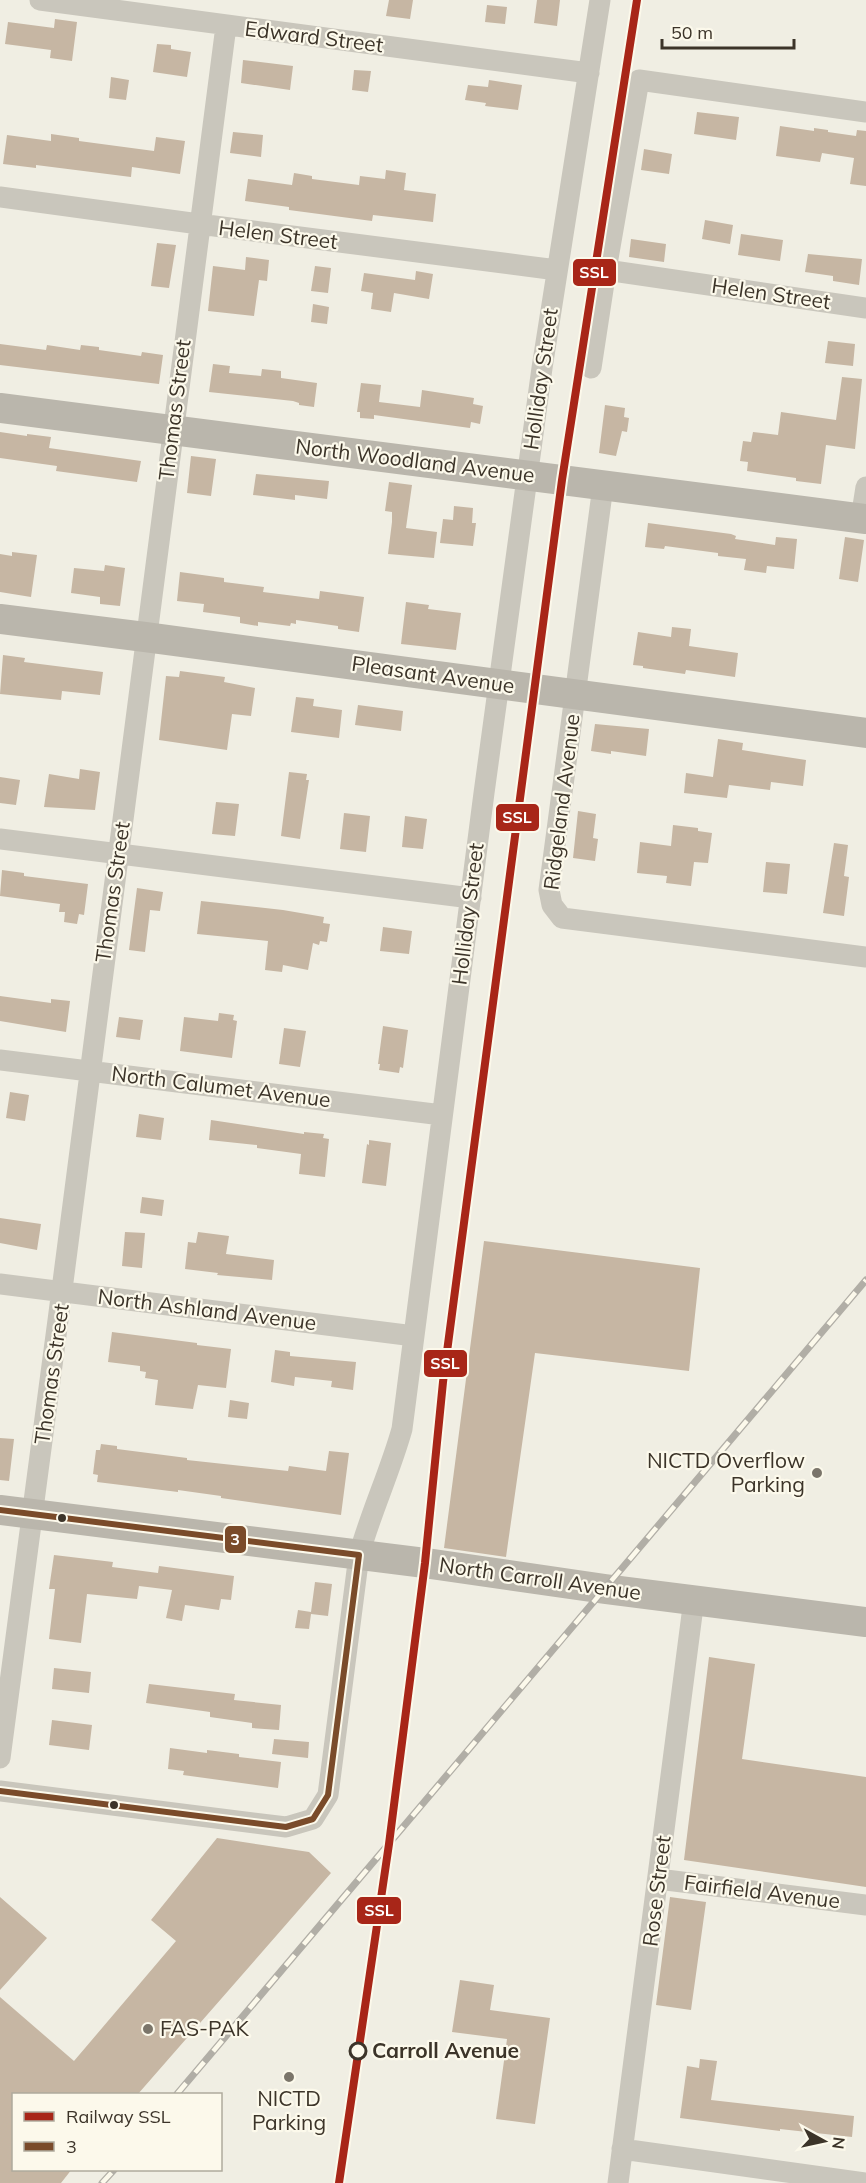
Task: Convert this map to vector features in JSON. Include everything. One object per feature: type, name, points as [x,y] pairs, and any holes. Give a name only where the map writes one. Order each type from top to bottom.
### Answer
[{"type":"street","name":"Edward Street","points":[[40,0],[589,73]]},
{"type":"street","name":"Holliday Street","points":[[0,1791],[286,1827],[313,1819],[328,1795],[359,1555],[368,1520],[391,1467],[402,1429],[527,476],[600,0]]},
{"type":"street","name":"Thomas Street","points":[[0,1758],[63,1292],[89,1070],[226,26]]},
{"type":"street","points":[[591,368],[639,80],[866,112]]},
{"type":"street","name":"Helen Street","points":[[0,197],[557,270]]},
{"type":"street","name":"Helen Street","points":[[606,270],[866,308]]},
{"type":"street","name":"North Woodland Avenue","points":[[0,408],[864,519]]},
{"type":"street","name":"Ridgeland Avenue","points":[[603,486],[549,890],[552,905],[562,918],[866,957]]},
{"type":"street","points":[[864,519],[866,487]]},
{"type":"street","name":"Pleasant Avenue","points":[[0,619],[866,733]]},
{"type":"street","points":[[0,838],[471,898]]},
{"type":"street","name":"North Calumet Avenue","points":[[0,1060],[442,1115]]},
{"type":"street","name":"North Ashland Avenue","points":[[0,1284],[414,1336]]},
{"type":"street","name":"North Carroll Avenue","points":[[0,1510],[866,1622]]},
{"type":"street","name":"Rose Street","points":[[618,2183],[694,1599]]},
{"type":"street","name":"Fairfield Avenue","points":[[658,1879],[866,1905]]},
{"type":"street","points":[[622,2149],[865,2183]]},
{"type":"building","points":[[389,0],[413,0],[410,19],[386,16]]},
{"type":"building","points":[[537,0],[560,0],[557,26],[534,23]]},
{"type":"building","points":[[487,5],[507,7],[505,24],[485,22]]},
{"type":"building","points":[[55,19],[77,22],[72,61],[50,58],[51,50],[5,44],[8,22],[54,28]]},
{"type":"building","points":[[157,44],[171,45],[171,49],[191,52],[187,77],[153,72]]},
{"type":"building","points":[[243,60],[293,66],[290,90],[241,83]]},
{"type":"building","points":[[354,70],[371,71],[368,92],[352,90]]},
{"type":"building","points":[[111,77],[129,80],[126,100],[109,98]]},
{"type":"building","points":[[489,80],[522,85],[518,110],[485,106],[486,103],[465,100],[468,85],[488,87]]},
{"type":"building","points":[[697,112],[739,117],[736,140],[694,134]]},
{"type":"building","points":[[780,126],[814,131],[814,128],[856,136],[857,130],[866,131],[866,186],[850,184],[854,158],[822,153],[820,162],[776,156]]},
{"type":"building","points":[[233,132],[263,135],[261,157],[230,153]]},
{"type":"building","points":[[51,134],[79,138],[79,141],[154,151],[156,137],[185,141],[180,174],[132,167],[131,177],[36,165],[36,168],[3,164],[7,135],[51,141]]},
{"type":"building","points":[[644,149],[672,154],[669,174],[641,170]]},
{"type":"building","points":[[386,170],[406,173],[404,190],[436,194],[433,222],[373,215],[372,221],[289,210],[289,207],[245,201],[248,179],[292,185],[294,173],[312,176],[312,179],[359,185],[360,176],[385,179]]},
{"type":"building","points":[[705,220],[733,225],[730,244],[702,239]]},
{"type":"building","points":[[741,234],[783,240],[780,261],[738,255]]},
{"type":"building","points":[[631,239],[666,244],[664,262],[629,257]]},
{"type":"building","points":[[157,243],[176,245],[169,288],[151,286]]},
{"type":"building","points":[[808,254],[862,259],[859,285],[833,281],[833,276],[805,272]]},
{"type":"building","points":[[246,257],[269,260],[267,281],[259,280],[254,316],[208,311],[213,266],[245,270]]},
{"type":"building","points":[[315,266],[331,268],[328,293],[311,291]]},
{"type":"building","points":[[416,271],[433,274],[429,299],[394,293],[391,312],[371,309],[373,293],[361,291],[364,273],[415,280]]},
{"type":"building","points":[[313,304],[329,307],[327,324],[311,322]]},
{"type":"building","points":[[828,341],[855,344],[853,366],[825,363]]},
{"type":"building","points":[[0,344],[46,350],[47,345],[80,350],[81,345],[141,356],[142,352],[163,355],[159,384],[0,365]]},
{"type":"building","points":[[213,364],[230,366],[229,373],[261,376],[262,369],[281,371],[281,378],[317,383],[314,407],[299,405],[293,401],[209,392]]},
{"type":"building","points":[[842,377],[862,379],[855,449],[826,445],[821,484],[747,471],[748,462],[740,461],[743,441],[751,442],[753,432],[778,435],[781,412],[836,420]]},
{"type":"building","points":[[361,383],[381,385],[379,402],[420,407],[422,390],[474,398],[473,404],[483,406],[480,424],[471,422],[470,428],[374,415],[374,419],[360,418],[360,412],[357,412]]},
{"type":"building","points":[[605,405],[625,408],[624,417],[629,418],[627,432],[622,431],[616,456],[599,453]]},
{"type":"building","points":[[0,432],[51,437],[49,448],[141,461],[137,482],[56,471],[57,466],[0,458]]},
{"type":"building","points":[[191,456],[216,459],[211,496],[187,493]]},
{"type":"building","points":[[256,474],[329,481],[327,499],[295,495],[295,500],[253,495]]},
{"type":"building","points":[[389,482],[412,485],[406,528],[437,532],[434,558],[388,554],[392,512],[385,511]]},
{"type":"building","points":[[454,506],[473,508],[472,523],[476,523],[473,546],[440,543],[443,519],[453,520]]},
{"type":"building","points":[[648,523],[731,534],[736,536],[735,539],[775,545],[776,537],[797,539],[794,569],[767,566],[766,573],[744,570],[746,559],[665,546],[664,549],[645,547]]},
{"type":"building","points":[[845,537],[864,540],[858,582],[839,579]]},
{"type":"building","points":[[12,552],[37,555],[31,597],[0,592],[0,554],[12,556]]},
{"type":"building","points":[[105,565],[125,568],[120,606],[100,604],[100,597],[71,593],[74,568],[104,571]]},
{"type":"building","points":[[180,572],[224,578],[224,582],[264,587],[263,592],[319,599],[320,591],[364,597],[359,632],[338,629],[338,626],[296,620],[296,624],[291,623],[290,626],[258,622],[258,626],[240,623],[240,617],[203,612],[204,604],[177,601]]},
{"type":"building","points":[[406,602],[429,605],[428,609],[461,613],[456,650],[401,644]]},
{"type":"building","points":[[672,627],[691,629],[689,646],[738,653],[735,677],[686,670],[685,674],[633,665],[638,632],[671,637]]},
{"type":"building","points":[[3,655],[25,658],[24,662],[103,672],[100,695],[62,691],[61,700],[0,694]]},
{"type":"building","points":[[180,671],[225,677],[224,682],[255,688],[251,716],[232,714],[227,750],[159,740],[166,676],[179,677]]},
{"type":"building","points":[[296,697],[314,699],[313,706],[342,710],[339,738],[291,732]]},
{"type":"building","points":[[358,705],[403,711],[401,731],[355,725]]},
{"type":"building","points":[[595,724],[649,729],[646,756],[611,751],[611,754],[591,751]]},
{"type":"building","points":[[718,739],[743,743],[742,750],[806,760],[803,786],[771,782],[770,790],[729,785],[727,798],[684,793],[686,773],[713,777]]},
{"type":"building","points":[[80,769],[100,772],[95,810],[44,807],[49,774],[79,779]]},
{"type":"building","points":[[289,772],[307,774],[306,780],[309,780],[300,839],[281,836]]},
{"type":"building","points":[[0,777],[20,780],[16,805],[0,803]]},
{"type":"building","points":[[216,802],[239,804],[235,836],[212,834]]},
{"type":"building","points":[[578,811],[596,814],[593,838],[598,839],[595,861],[573,858]]},
{"type":"building","points":[[344,813],[370,816],[366,852],[340,849]]},
{"type":"building","points":[[405,816],[427,819],[423,849],[402,847]]},
{"type":"building","points":[[673,825],[698,828],[698,831],[712,833],[708,863],[694,862],[691,886],[666,883],[667,876],[637,873],[640,842],[671,846]]},
{"type":"building","points":[[834,843],[848,845],[844,876],[849,877],[844,916],[823,913]]},
{"type":"building","points":[[766,862],[790,864],[787,894],[763,892]]},
{"type":"building","points":[[2,870],[24,873],[24,876],[88,884],[84,915],[79,914],[77,924],[64,922],[65,912],[59,912],[60,904],[0,896]]},
{"type":"building","points":[[137,888],[163,892],[160,911],[150,910],[145,952],[129,950]]},
{"type":"building","points":[[201,901],[324,917],[323,923],[330,924],[327,942],[320,941],[319,945],[313,943],[308,970],[283,965],[282,972],[265,970],[268,941],[197,934]]},
{"type":"building","points":[[383,927],[412,931],[409,954],[380,951]]},
{"type":"building","points":[[0,996],[51,1003],[51,999],[70,1001],[66,1032],[0,1021]]},
{"type":"building","points":[[219,1013],[234,1015],[233,1020],[237,1021],[232,1058],[180,1051],[184,1017],[218,1021]]},
{"type":"building","points":[[119,1017],[143,1020],[140,1040],[116,1037]]},
{"type":"building","points":[[383,1026],[408,1030],[403,1068],[400,1067],[399,1073],[379,1070]]},
{"type":"building","points":[[284,1028],[306,1031],[300,1067],[279,1064]]},
{"type":"building","points":[[10,1092],[29,1095],[25,1121],[6,1118]]},
{"type":"building","points":[[139,1114],[164,1118],[161,1140],[136,1137]]},
{"type":"building","points":[[211,1120],[304,1134],[304,1132],[324,1134],[323,1138],[329,1139],[325,1177],[299,1174],[301,1154],[257,1148],[257,1145],[209,1140]]},
{"type":"building","points":[[369,1140],[391,1143],[386,1186],[362,1183]]},
{"type":"building","points":[[142,1197],[164,1200],[162,1216],[140,1213]]},
{"type":"building","points":[[0,1218],[41,1224],[37,1250],[0,1243]]},
{"type":"building","points":[[125,1232],[145,1233],[142,1268],[122,1266]]},
{"type":"building","points":[[198,1232],[229,1236],[226,1254],[274,1260],[272,1280],[217,1275],[218,1273],[185,1269],[188,1242],[196,1243]]},
{"type":"building","points":[[484,1241],[700,1268],[689,1371],[535,1353],[506,1557],[444,1548]]},
{"type":"building","points":[[112,1332],[231,1349],[226,1388],[198,1385],[193,1409],[155,1405],[158,1380],[145,1378],[146,1372],[140,1371],[140,1366],[108,1362]]},
{"type":"building","points":[[275,1350],[290,1352],[290,1356],[356,1362],[353,1390],[331,1387],[332,1381],[295,1377],[294,1386],[271,1382]]},
{"type":"building","points":[[230,1400],[249,1403],[247,1419],[228,1417]]},
{"type":"building","points":[[0,1438],[14,1439],[9,1481],[0,1480]]},
{"type":"building","points":[[101,1444],[117,1446],[117,1449],[187,1458],[187,1460],[288,1471],[289,1466],[326,1471],[329,1451],[349,1453],[341,1515],[178,1490],[178,1492],[97,1482],[98,1475],[93,1474],[96,1450],[100,1450]]},
{"type":"building","points":[[54,1555],[113,1562],[112,1567],[158,1573],[159,1566],[234,1576],[231,1600],[221,1599],[219,1610],[185,1605],[182,1621],[166,1618],[172,1590],[139,1586],[137,1599],[87,1594],[81,1643],[49,1639],[55,1589],[49,1589]]},
{"type":"building","points":[[315,1582],[332,1584],[328,1616],[311,1614],[309,1629],[295,1628],[298,1610],[311,1612]]},
{"type":"building","points":[[709,1657],[755,1664],[742,1759],[866,1777],[866,1887],[684,1860]]},
{"type":"building","points":[[54,1668],[91,1672],[89,1693],[52,1689]]},
{"type":"building","points":[[149,1684],[235,1694],[234,1700],[281,1705],[279,1730],[252,1728],[252,1723],[210,1717],[210,1712],[146,1703]]},
{"type":"building","points":[[52,1720],[92,1725],[89,1750],[49,1745]]},
{"type":"building","points":[[274,1739],[309,1742],[308,1758],[272,1754]]},
{"type":"building","points":[[170,1748],[239,1754],[239,1757],[281,1762],[278,1788],[183,1775],[184,1771],[168,1769]]},
{"type":"building","name":"FAS-PAK","points":[[217,1838],[309,1852],[331,1873],[139,2093],[12,2093],[12,2171],[70,2171],[61,2183],[0,2183],[0,1997],[74,2061],[176,1941],[151,1920]]},
{"type":"building","points":[[0,1897],[47,1938],[0,1990]]},
{"type":"building","points":[[670,1897],[706,1902],[691,2010],[656,2005]]},
{"type":"building","points":[[460,1980],[494,1985],[490,2010],[550,2018],[535,2124],[496,2119],[507,2039],[452,2032]]},
{"type":"building","points":[[700,2059],[717,2061],[711,2100],[854,2116],[852,2137],[780,2129],[780,2131],[680,2118],[687,2066],[699,2068]]},
{"type":"railway","points":[[178,2093],[866,1280]]},
{"type":"railway","points":[[102,2183],[113,2171]]},
{"type":"rail line","name":"SSL","points":[[339,2183],[389,1844],[425,1563],[443,1382],[562,480],[637,0]]},
{"type":"transit line","name":"3","points":[[0,1510],[359,1555],[328,1795],[313,1819],[286,1827],[0,1791]]},
{"type":"place","name":"NICTD Overflow Parking","points":[[817,1473]]},
{"type":"place","name":"FAS-PAK","points":[[148,2029]]},
{"type":"place","name":"Carroll Avenue","points":[[358,2051]]},
{"type":"place","name":"NICTD Parking","points":[[289,2077]]}]
